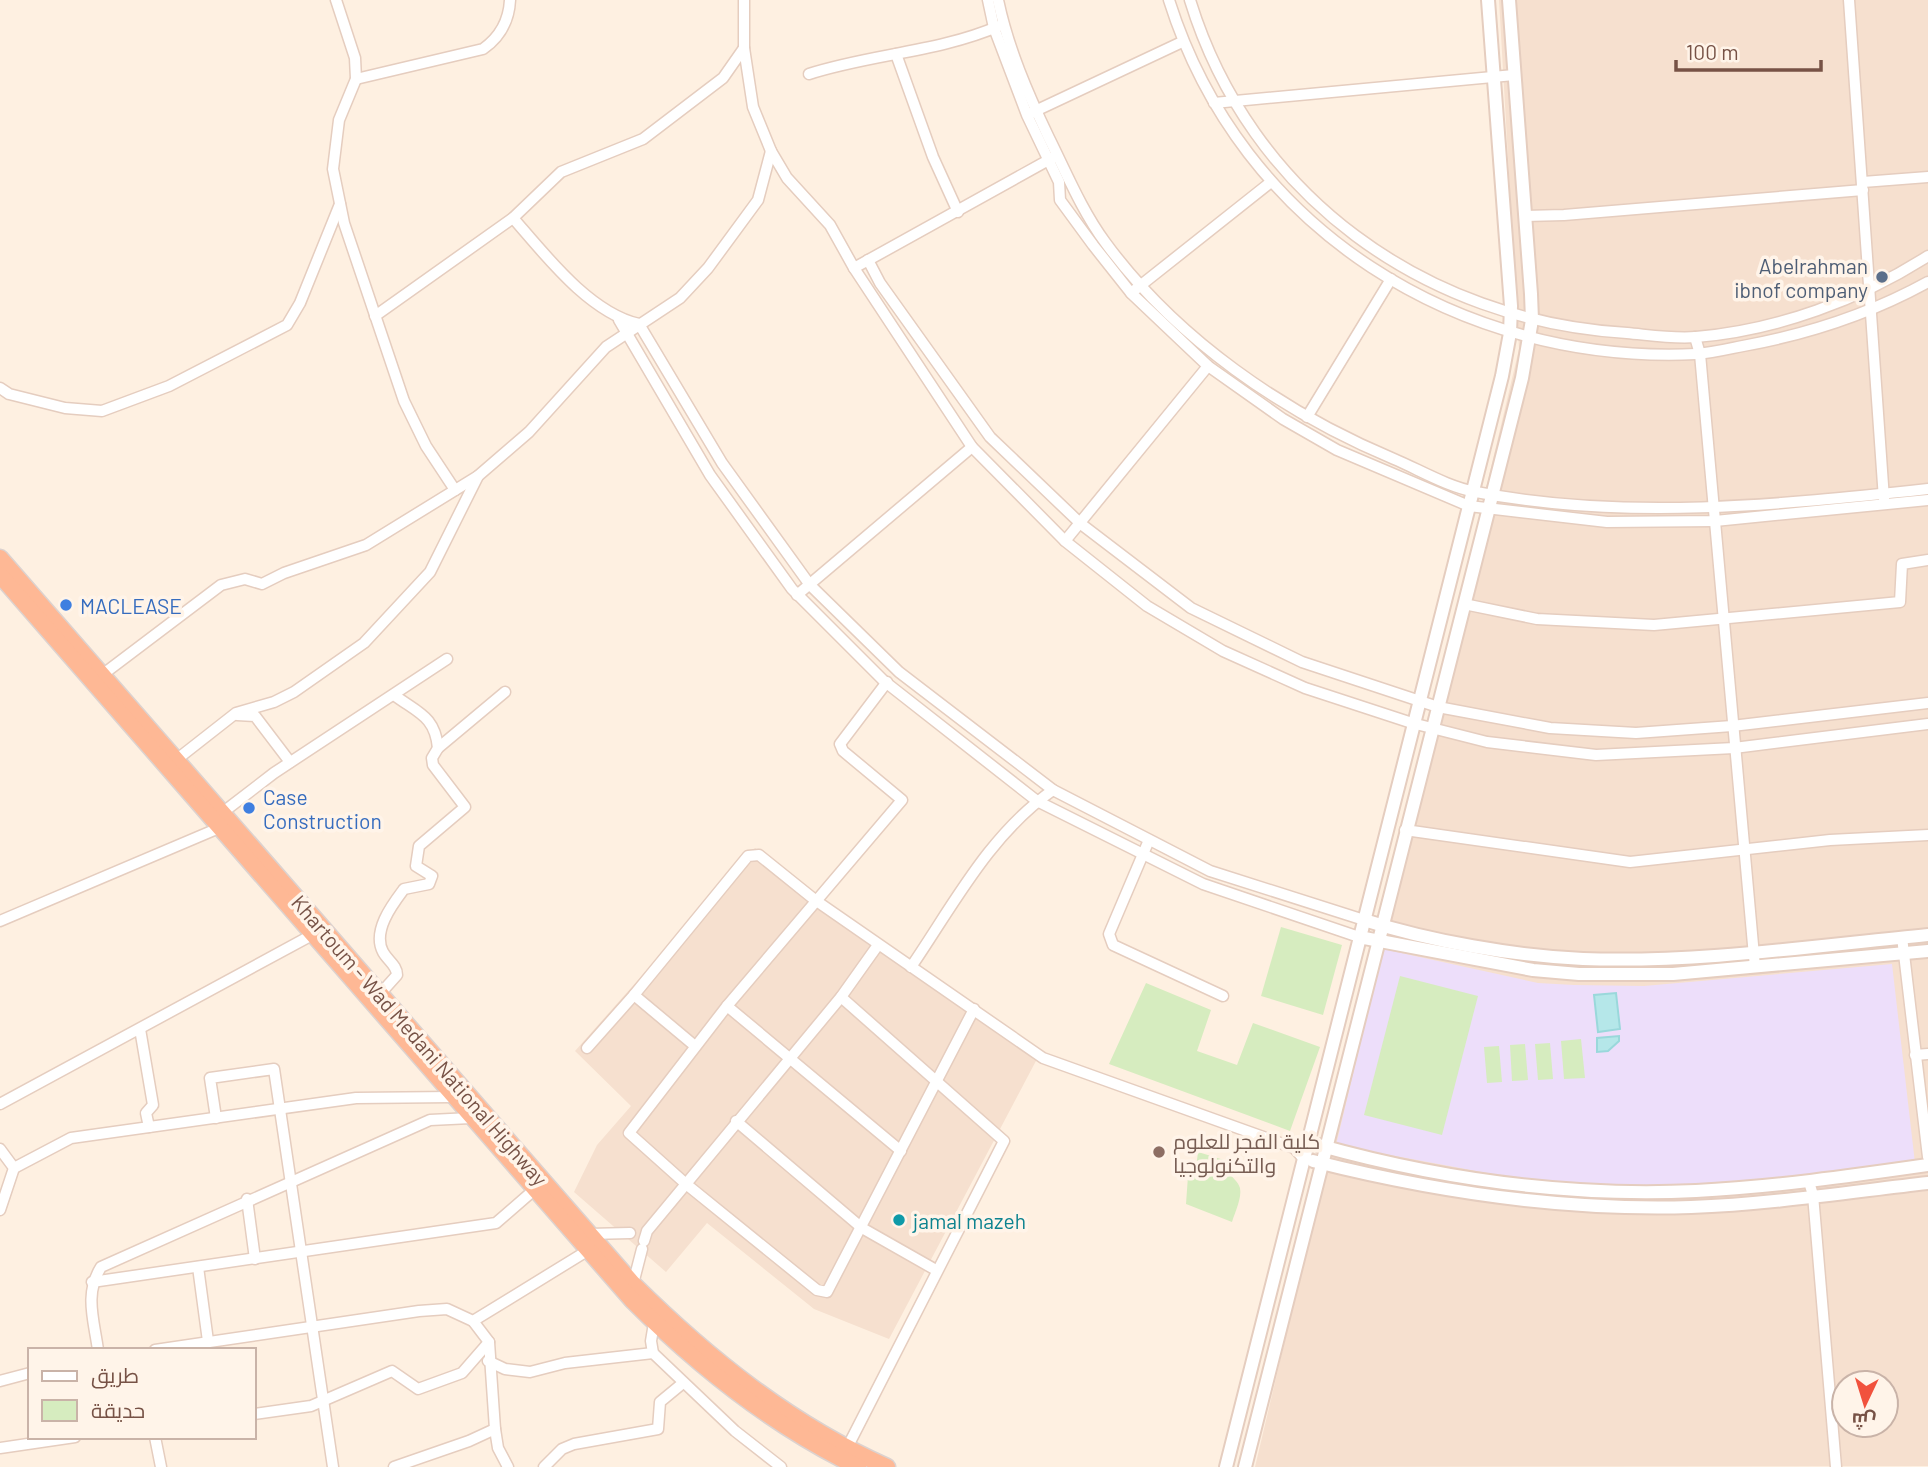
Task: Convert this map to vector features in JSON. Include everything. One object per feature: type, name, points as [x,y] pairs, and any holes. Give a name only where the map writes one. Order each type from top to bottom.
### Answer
[{"type":"highway","name":"Khartoum - Wad Medani National Highway","points":[[0,558],[176,760],[312,936],[587,1251],[654,1323],[719,1379],[768,1415],[858,1467]]},
{"type":"highway","name":"Khartoum - Wad Medani National Highway","points":[[0,575],[380,993],[633,1284],[733,1375],[786,1412],[847,1448],[887,1467]]},
{"type":"street","points":[[337,0],[355,58],[356,79],[339,120],[333,169],[340,204],[404,401],[426,446],[455,490]]},
{"type":"street","points":[[356,79],[483,49],[495,41],[505,24],[510,0]]},
{"type":"street","points":[[744,0],[744,48],[753,107],[771,151],[787,178],[830,225],[854,268],[972,447],[1065,541],[1147,606],[1223,651],[1306,688],[1412,723],[1487,742],[1596,755],[1734,748],[1928,724]]},
{"type":"street","points":[[988,0],[1032,113],[1053,158],[1105,241],[1183,328],[1307,417],[1344,438],[1473,492],[1619,509],[1884,499],[1928,500]]},
{"type":"street","points":[[998,0],[999,27]]},
{"type":"street","points":[[1170,0],[1182,42],[1214,103],[1253,161],[1271,182],[1305,218],[1360,261],[1440,308],[1530,339],[1611,351],[1700,354],[1803,334],[1872,311],[1928,282]]},
{"type":"street","points":[[1190,0],[1200,34],[1233,101],[1266,151],[1320,206],[1371,246],[1443,289],[1511,315],[1572,328],[1695,337],[1788,320],[1840,303],[1928,256]]},
{"type":"street","points":[[1226,1467],[1301,1149],[1325,1072],[1364,920],[1412,723],[1473,492],[1510,333],[1511,315],[1488,0]]},
{"type":"street","points":[[1245,1467],[1530,339],[1532,320],[1509,0]]},
{"type":"street","points":[[1849,0],[1884,499]]},
{"type":"street","points":[[809,74],[849,61],[968,38],[999,27]]},
{"type":"street","points":[[1032,113],[1182,42]]},
{"type":"street","points":[[375,316],[513,218],[561,173],[643,139],[723,78],[744,48]]},
{"type":"street","points":[[896,54],[933,157],[958,212]]},
{"type":"street","points":[[1214,103],[1514,75]]},
{"type":"street","points":[[102,675],[221,585],[245,579],[262,584],[284,573],[366,545],[478,476],[529,432],[606,347],[680,298],[708,268],[758,200],[771,151]]},
{"type":"street","points":[[854,268],[1053,158]]},
{"type":"street","points":[[1053,158],[1060,200],[1131,293],[1208,366],[1283,419],[1337,450],[1469,506],[1607,522],[1714,521],[1884,499],[1928,489]]},
{"type":"street","points":[[1525,216],[1564,215],[1863,186],[1928,177]]},
{"type":"street","points":[[1131,293],[1271,182]]},
{"type":"street","points":[[0,388],[9,394],[65,408],[102,411],[169,386],[287,325],[300,303],[340,204]]},
{"type":"street","points":[[513,218],[569,279],[619,320],[710,475],[797,595],[887,682],[1037,801],[1203,884],[1359,937],[1553,973],[1647,975],[1928,951]]},
{"type":"street","points":[[868,260],[880,283],[990,437],[1081,524],[1191,608],[1302,662],[1418,702],[1550,728],[1636,733],[1731,726],[1928,703]]},
{"type":"street","points":[[1307,417],[1391,279]]},
{"type":"street","points":[[619,320],[639,324],[726,468],[810,585],[899,672],[1053,790],[1210,871],[1382,926],[1483,946],[1569,958],[1656,959],[1928,935]]},
{"type":"street","points":[[1695,337],[1700,354],[1731,726],[1755,967]]},
{"type":"street","points":[[1065,541],[1208,366]]},
{"type":"street","points":[[797,595],[972,447]]},
{"type":"street","points":[[710,475],[726,468]]},
{"type":"street","points":[[176,760],[243,708],[274,702],[294,692],[365,643],[430,572],[478,476]]},
{"type":"street","points":[[1464,604],[1522,617],[1599,624],[1672,624],[1900,601],[1902,564],[1928,560]]},
{"type":"street","points":[[0,920],[220,820],[290,762],[447,659]]},
{"type":"street","points":[[887,682],[839,744],[843,751],[902,800],[727,1006],[629,1133],[686,1184],[817,1290],[827,1292],[974,1009]]},
{"type":"street","points":[[380,993],[397,975],[396,967],[381,949],[380,941],[389,910],[404,889],[429,884],[432,876],[415,866],[419,846],[465,807],[433,765],[432,758],[438,748],[505,692]]},
{"type":"street","points":[[394,695],[432,723],[436,730],[438,748]]},
{"type":"street","points":[[232,715],[255,716],[290,762]]},
{"type":"street","points":[[911,967],[977,866],[1006,830],[1053,790]]},
{"type":"street","points":[[1405,830],[1630,862],[1745,849],[1928,835]]},
{"type":"street","points":[[1149,840],[1109,934],[1111,942],[1223,996]]},
{"type":"street","points":[[587,1048],[748,856],[759,855],[815,900],[1043,1058],[1301,1149],[1321,1163],[1487,1196],[1583,1206],[1689,1207],[1928,1183]]},
{"type":"street","points":[[0,1104],[312,936]]},
{"type":"street","points":[[1902,937],[1928,1157]]},
{"type":"street","points":[[633,1284],[640,1237],[841,997],[878,945]]},
{"type":"street","points":[[634,995],[695,1046]]},
{"type":"street","points":[[841,997],[1004,1141],[847,1448]]},
{"type":"street","points":[[727,1006],[901,1151]]},
{"type":"street","points":[[139,1029],[153,1105],[146,1113],[149,1128]]},
{"type":"street","points":[[1915,1055],[1928,1054]]},
{"type":"street","points":[[216,1118],[210,1078],[274,1069],[333,1467]]},
{"type":"street","points":[[1325,1072],[1343,1076]]},
{"type":"street","points":[[0,1210],[14,1168],[71,1138],[356,1098],[453,1097]]},
{"type":"street","points":[[98,1348],[91,1296],[92,1282],[101,1267],[247,1199],[430,1120],[471,1118]]},
{"type":"street","points":[[736,1121],[862,1228],[936,1270]]},
{"type":"street","points":[[1301,1149],[1325,1147],[1372,1160],[1526,1186],[1596,1190],[1694,1191],[1809,1182],[1928,1165]]},
{"type":"street","points":[[0,1149],[14,1168]]},
{"type":"street","points":[[1368,1173],[1372,1160]]},
{"type":"street","points":[[1809,1182],[1813,1195],[1836,1467]]},
{"type":"street","points":[[92,1282],[496,1223],[534,1190]]},
{"type":"street","points":[[247,1199],[256,1259]]},
{"type":"street","points":[[588,1234],[640,1237]]},
{"type":"street","points":[[473,1321],[587,1251]]},
{"type":"street","points":[[198,1266],[208,1341]]},
{"type":"street","points":[[167,1348],[314,1325],[447,1309],[473,1321],[489,1342],[488,1361],[495,1429],[498,1448],[508,1467]]},
{"type":"street","points":[[654,1323],[651,1341],[653,1353],[683,1383],[781,1467]]},
{"type":"street","points":[[256,1413],[322,1402],[392,1371],[418,1390],[462,1373],[489,1342]]},
{"type":"street","points":[[488,1361],[505,1369],[530,1371],[565,1363],[653,1353]]},
{"type":"street","points":[[0,1381],[28,1374]]},
{"type":"street","points":[[544,1467],[562,1449],[574,1444],[658,1429],[660,1402],[683,1383]]},
{"type":"street","points":[[394,1467],[495,1429]]},
{"type":"street","points":[[0,1448],[61,1439]]},
{"type":"street","points":[[155,1439],[161,1467]]},
{"type":"shaded area","points":[[1499,0],[1928,0],[1928,1466],[1255,1467],[1519,349]]},
{"type":"shaded area","points":[[755,848],[1037,1059],[889,1339],[814,1309],[707,1223],[666,1272],[574,1192],[597,1145],[631,1106],[575,1051]]},
{"type":"shaded area","points":[[1383,949],[1538,983],[1574,985],[1644,986],[1892,964],[1915,1163],[1806,1176],[1649,1187],[1541,1183],[1336,1145]]},
{"type":"green space","points":[[1281,927],[1342,945],[1323,1015],[1261,996]]},
{"type":"green space","points":[[1400,976],[1478,996],[1442,1135],[1364,1115]]},
{"type":"green space","points":[[1146,983],[1211,1010],[1197,1051],[1237,1065],[1253,1023],[1320,1047],[1290,1131],[1109,1064]]},
{"type":"green space","points":[[1581,1039],[1585,1078],[1564,1079],[1561,1041]]},
{"type":"green space","points":[[1550,1043],[1553,1079],[1538,1080],[1535,1044]]},
{"type":"green space","points":[[1525,1044],[1528,1080],[1512,1081],[1510,1045]]},
{"type":"green space","points":[[1499,1046],[1502,1082],[1487,1083],[1484,1047]]},
{"type":"green space","points":[[1198,1152],[1224,1160],[1226,1169],[1240,1188],[1232,1222],[1186,1204],[1188,1176],[1196,1168]]},
{"type":"water","points":[[1616,993],[1620,1029],[1598,1032],[1594,995]]},
{"type":"water","points":[[1619,1036],[1619,1041],[1608,1051],[1597,1052],[1597,1038]]},
{"type":"place","name":"Abelrahman ibnof company","points":[[1882,277]]},
{"type":"place","name":"MACLEASE","points":[[66,605]]},
{"type":"place","name":"Case Construction","points":[[249,808]]},
{"type":"place","name":"كلية الفجر للعلوم والتكنولوجيا","points":[[1159,1152]]},
{"type":"place","name":"jamal mazeh","points":[[899,1220]]}]
